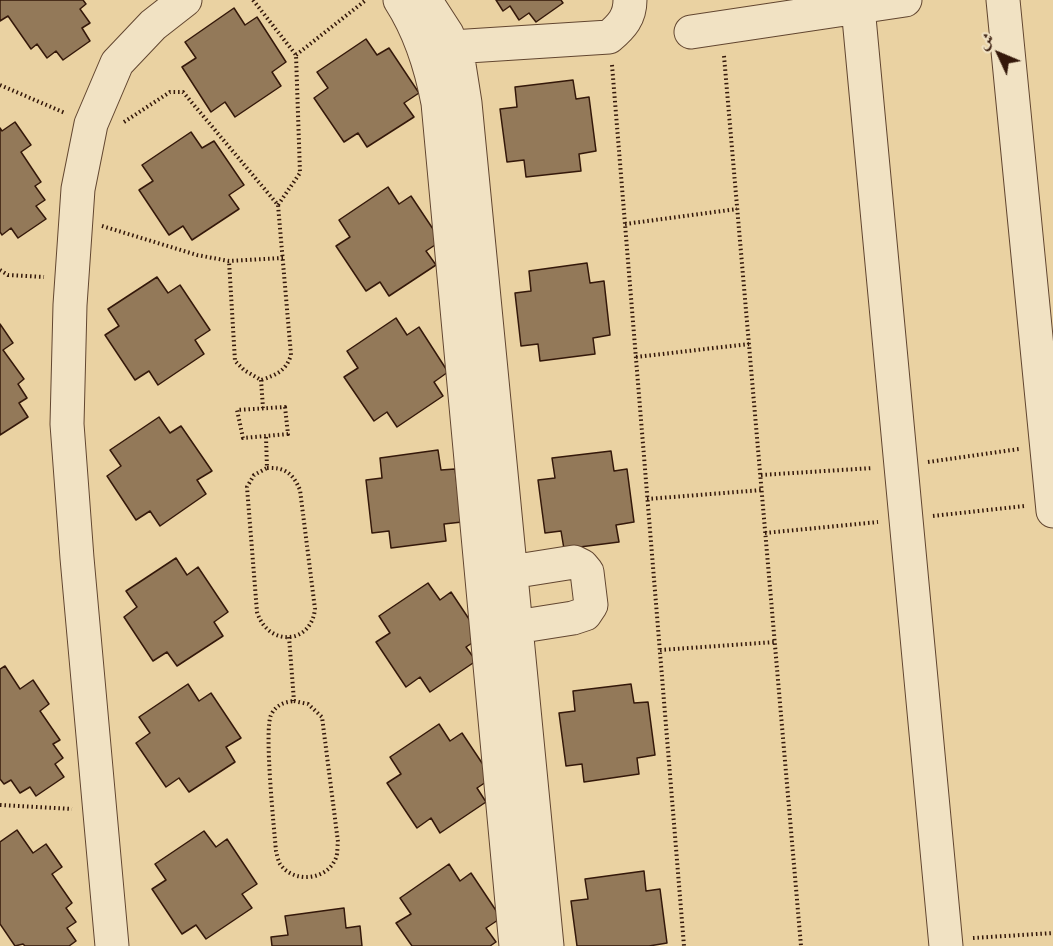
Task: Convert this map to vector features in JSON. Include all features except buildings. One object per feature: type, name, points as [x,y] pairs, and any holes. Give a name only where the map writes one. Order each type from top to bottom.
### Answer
[{"type":"street","points":[[112,946],[67,424],[78,189],[91,124],[117,63],[153,25],[185,0]]},
{"type":"street","points":[[399,0],[421,40],[432,71],[438,103],[505,664],[547,946]]},
{"type":"street","points":[[425,0],[447,34],[459,66],[465,103],[511,572],[516,627],[505,664],[516,946]]},
{"type":"street","points":[[452,47],[609,37],[623,26],[630,10],[630,0]]},
{"type":"street","points":[[706,30],[905,0]]},
{"type":"street","points":[[1003,0],[1053,511]]},
{"type":"street","points":[[858,7],[946,943]]},
{"type":"street","points":[[511,572],[574,562],[587,572],[591,604],[585,614],[573,618],[516,627]]},
{"type":"path","points":[[253,0],[296,55],[300,173],[278,205]]},
{"type":"path","points":[[296,55],[366,0]]},
{"type":"path","points":[[706,30],[737,208],[801,946]]},
{"type":"path","points":[[609,37],[684,946]]},
{"type":"path","points":[[0,84],[91,124]]},
{"type":"path","points":[[123,123],[170,92],[183,92],[278,205],[291,355],[288,364],[278,374],[261,380],[244,370],[235,361],[229,261]]},
{"type":"path","points":[[625,224],[737,208]]},
{"type":"path","points":[[76,218],[197,255],[229,261],[283,258]]},
{"type":"path","points":[[0,270],[8,275],[72,279]]},
{"type":"path","points":[[636,357],[749,344]]},
{"type":"path","points":[[261,380],[263,408]]},
{"type":"path","points":[[285,407],[288,434],[243,438],[237,410],[263,408],[285,407]]},
{"type":"path","points":[[266,437],[267,468]]},
{"type":"path","points":[[267,468],[288,471],[296,480],[300,490],[315,609],[310,627],[303,633],[290,637],[269,633],[261,624],[257,612],[247,487],[254,475],[267,468]]},
{"type":"path","points":[[647,499],[762,490]]},
{"type":"path","points":[[290,637],[294,701]]},
{"type":"path","points":[[660,650],[775,642]]},
{"type":"path","points":[[294,701],[308,704],[322,717],[338,842],[337,857],[332,866],[324,873],[314,877],[298,877],[288,872],[279,863],[276,851],[269,736],[270,716],[278,706],[294,701]]},
{"type":"path","points":[[0,805],[99,810]]},
{"type":"path","points":[[946,943],[1053,933]]}]
